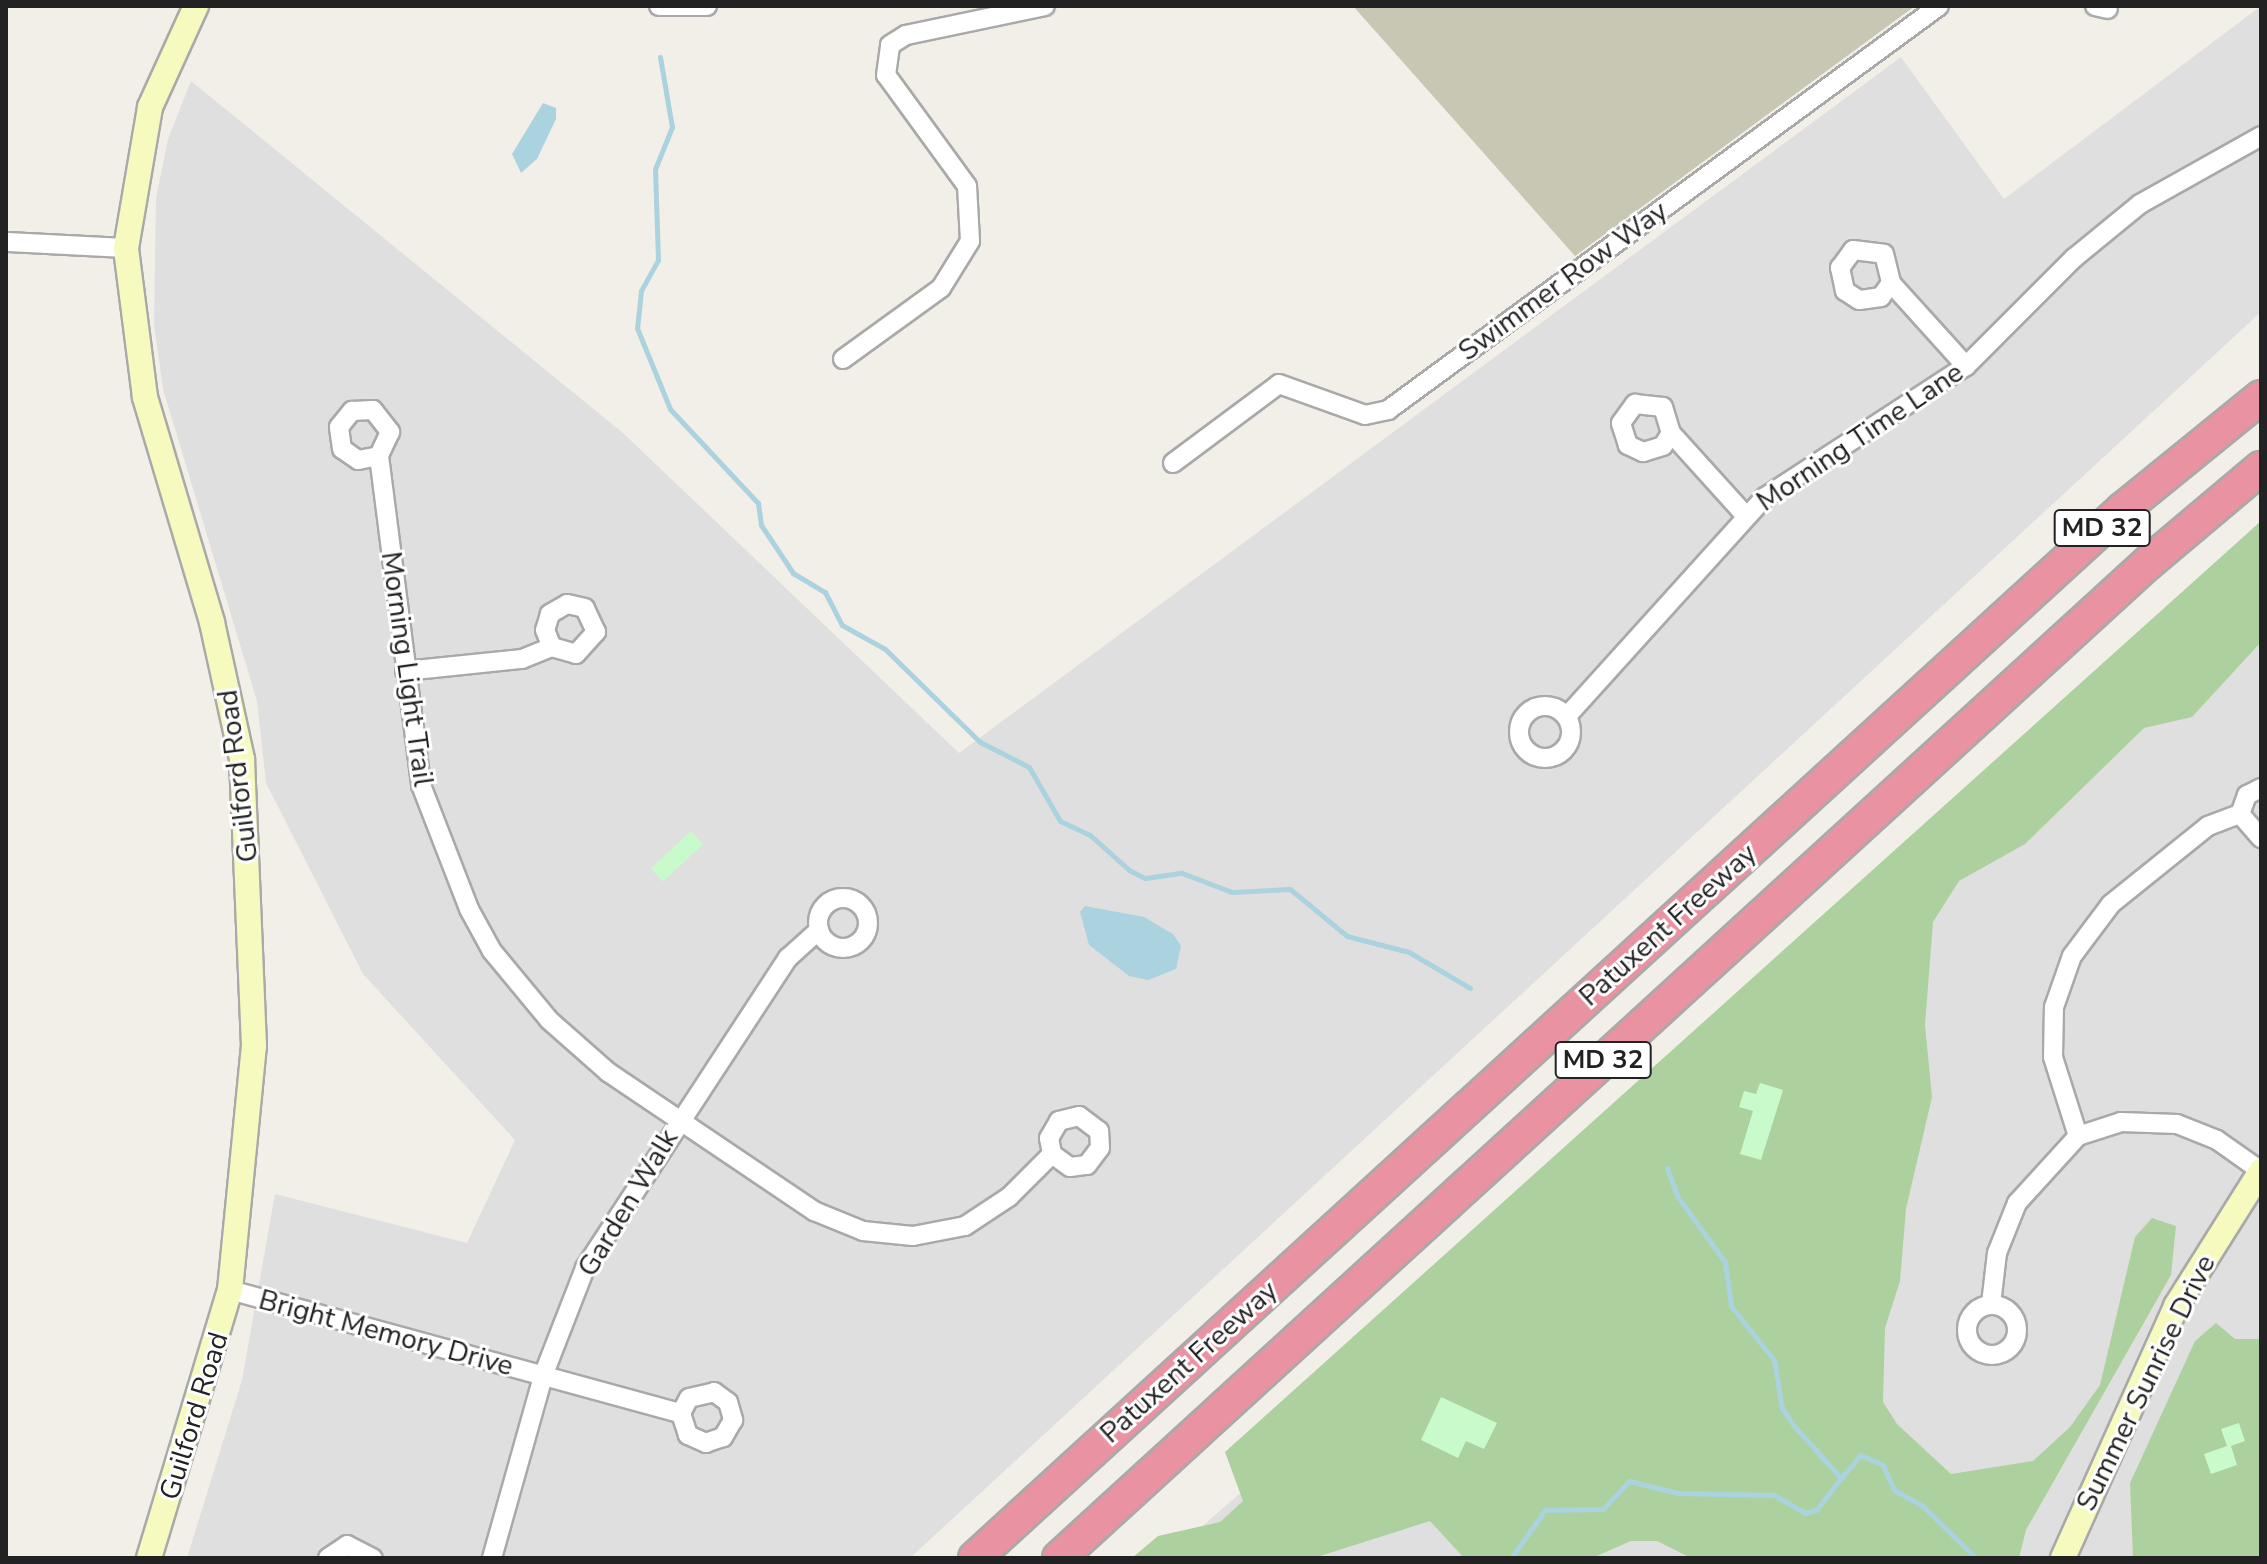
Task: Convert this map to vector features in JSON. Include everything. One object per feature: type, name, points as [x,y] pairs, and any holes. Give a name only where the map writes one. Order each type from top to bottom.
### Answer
[{"type":"highway","name":"Patuxent Freeway","points":[[975,1558],[2122,510],[2256,400]]},
{"type":"highway","name":"Patuxent Freeway","points":[[1059,1558],[2148,563],[2261,468]]},
{"type":"highway","points":[[2148,563],[2261,481]]},
{"type":"main road","name":"Guilford Road","points":[[149,1558],[230,1290],[254,1046],[247,805],[229,685],[143,386],[126,248],[150,107],[196,6]]},
{"type":"main road","name":"Summer Sunrise Drive","points":[[2063,1558],[2176,1306],[2261,1171]]},
{"type":"street","points":[[659,6],[707,6]]},
{"type":"street","points":[[843,359],[941,288],[970,241],[967,186],[886,75],[890,45],[906,35],[1045,6]]},
{"type":"street","name":"Swimmer Row Way","points":[[1173,463],[1279,384],[1365,415],[1388,410],[1939,6]]},
{"type":"street","name":"Morning Time Lane","points":[[1567,716],[1635,648],[1745,515],[1792,476],[1966,366],[2074,258],[2140,204],[2261,136]]},
{"type":"street","points":[[6,242],[126,248]]},
{"type":"street","points":[[1891,283],[1920,306],[1966,366]]},
{"type":"street","points":[[1671,433],[1745,515]]},
{"type":"street","name":"Morning Light Trail","points":[[379,456],[405,671],[432,822],[492,951],[580,1049],[678,1120],[814,1211],[887,1235],[934,1234],[987,1215],[1052,1154]]},
{"type":"street","points":[[405,671],[522,659],[552,647]]},
{"type":"street","points":[[2078,1136],[2053,1057],[2054,1007],[2072,956],[2111,904],[2208,826],[2240,814],[2247,795],[2261,788]]},
{"type":"street","points":[[2240,814],[2261,838]]},
{"type":"street","name":"Garden Walk","points":[[492,1558],[543,1376],[585,1268],[678,1120],[788,958],[819,930]]},
{"type":"street","points":[[1991,1304],[1997,1253],[2017,1203],[2078,1136],[2121,1122],[2177,1124],[2217,1140],[2261,1171]]},
{"type":"street","name":"Bright Memory Drive","points":[[230,1290],[681,1413]]},
{"type":"street","points":[[328,1558],[347,1545],[373,1558]]},
{"type":"shaded area","points":[[1353,6],[1915,6],[1575,256]]},
{"type":"shaded area","points":[[2261,6],[2261,312],[910,1558],[187,1558],[242,1380],[275,1194],[467,1243],[515,1140],[363,974],[266,783],[257,701],[163,389],[154,324],[156,198],[168,139],[191,81],[623,433],[959,753],[1901,57],[2004,199]]},
{"type":"shaded area","points":[[2261,561],[2261,1558],[1166,1558],[1477,1286]]},
{"type":"green space","points":[[2261,521],[2261,642],[2192,717],[2144,728],[2025,844],[1959,881],[1933,922],[1925,1025],[1932,1097],[1906,1209],[1900,1281],[1885,1328],[1883,1402],[1897,1424],[1951,1474],[2033,1461],[2070,1427],[2100,1385],[2135,1237],[2152,1218],[2176,1226],[2171,1275],[2026,1530],[2019,1558],[1691,1558],[1657,1541],[1631,1541],[1592,1558],[1464,1558],[1430,1521],[1314,1558],[1132,1558],[1158,1536],[1220,1522],[1243,1501],[1225,1452]]},
{"type":"green space","points":[[691,831],[703,844],[663,882],[651,869]]},
{"type":"green space","points":[[1760,1083],[1783,1090],[1761,1160],[1740,1154],[1753,1111],[1739,1107],[1744,1091],[1756,1094]]},
{"type":"green space","points":[[2216,1323],[2235,1339],[2261,1339],[2261,1558],[2133,1558],[2130,1483],[2195,1341]]},
{"type":"green space","points":[[1441,1397],[1497,1423],[1484,1449],[1466,1441],[1458,1458],[1421,1440]]},
{"type":"green space","points":[[2239,1423],[2245,1441],[2231,1446],[2237,1465],[2211,1474],[2204,1454],[2227,1446],[2221,1429]]},
{"type":"water","points":[[543,103],[556,108],[556,119],[537,159],[521,173],[512,154]]},
{"type":"water","points":[[1085,906],[1144,917],[1173,934],[1181,946],[1176,969],[1148,980],[1129,976],[1089,945],[1080,912]]},
{"type":"waterway","points":[[660,57],[672,127],[655,169],[658,260],[641,291],[637,328],[670,409],[758,503],[761,525],[793,573],[825,592],[842,625],[885,649],[980,742],[1029,767],[1060,821],[1090,835],[1129,870],[1145,878],[1182,873],[1232,892],[1290,889],[1347,936],[1409,952],[1470,988]]},
{"type":"waterway","points":[[1667,1168],[1677,1196],[1725,1262],[1731,1306],[1774,1360],[1782,1408],[1795,1427],[1841,1478],[1860,1455],[1883,1465],[1894,1490],[1923,1506],[1976,1558]]},
{"type":"waterway","points":[[1511,1558],[1545,1510],[1603,1509],[1629,1481],[1678,1493],[1774,1495],[1805,1513],[1816,1510],[1841,1478]]}]
